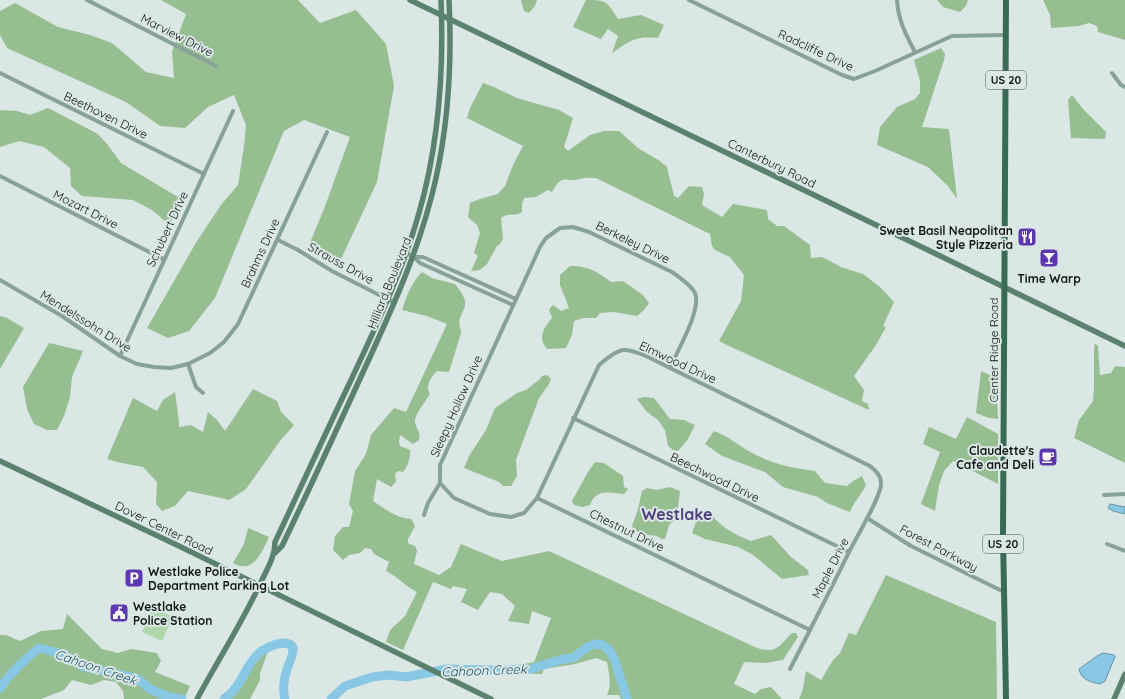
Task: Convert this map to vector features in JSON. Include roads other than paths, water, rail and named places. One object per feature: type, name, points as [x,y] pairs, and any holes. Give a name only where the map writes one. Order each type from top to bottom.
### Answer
[{"type":"main road","name":"Center Ridge Road","points":[[1006,0],[1003,288],[1004,592],[1006,699]]},
{"type":"street","name":"Marview Drive","points":[[87,0],[216,66]]},
{"type":"street","name":"Canterbury Road","points":[[410,0],[1125,346]]},
{"type":"street","name":"Hilliard Boulevard","points":[[275,553],[275,542],[388,299],[406,253],[419,212],[429,175],[442,72],[441,0]]},
{"type":"street","name":"Hilliard Boulevard","points":[[197,699],[236,633],[275,553],[282,546],[395,303],[414,257],[432,196],[443,138],[449,88],[449,0]]},
{"type":"street","name":"Radcliffe Drive","points":[[689,0],[842,75],[854,79],[952,36],[1006,35]]},
{"type":"street","points":[[897,0],[902,28],[915,52]]},
{"type":"street","name":"Beethoven Drive","points":[[0,73],[204,174]]},
{"type":"street","points":[[1112,73],[1121,85],[1125,87]]},
{"type":"street","name":"Schubert Drive","points":[[120,356],[233,111]]},
{"type":"street","name":"Brahms Drive","points":[[188,364],[210,353],[224,342],[238,324],[327,132]]},
{"type":"street","name":"Mozart Drive","points":[[0,176],[164,260]]},
{"type":"street","name":"Berkeley Drive","points":[[513,305],[540,247],[546,238],[560,228],[573,227],[589,232],[672,272],[682,279],[695,293],[696,308],[691,323],[670,368]]},
{"type":"street","name":"Strauss Drive","points":[[278,240],[298,250],[332,271],[395,303]]},
{"type":"street","points":[[406,253],[414,257],[420,263],[513,305]]},
{"type":"street","points":[[414,257],[423,257],[516,299]]},
{"type":"street","name":"Mendelssohn Drive","points":[[0,280],[62,316],[120,356],[137,364],[171,368],[188,364]]},
{"type":"street","name":"Sleepy Hollow Drive","points":[[424,515],[428,503],[440,483],[440,465],[513,305]]},
{"type":"street","name":"Elmwood Drive","points":[[538,498],[599,365],[610,356],[623,350],[636,352],[670,368],[870,466],[879,475]]},
{"type":"street","points":[[188,364],[196,386],[203,393]]},
{"type":"street","name":"Beechwood Drive","points":[[574,418],[849,552]]},
{"type":"street","name":"Dover Center Road","points":[[0,461],[491,699]]},
{"type":"street","name":"Maple Drive","points":[[790,669],[867,518],[881,484],[879,475]]},
{"type":"street","points":[[440,483],[454,498],[490,514],[511,517],[524,513],[538,498]]},
{"type":"street","points":[[1104,495],[1125,494]]},
{"type":"street","name":"Chestnut Drive","points":[[538,498],[810,630]]},
{"type":"street","name":"Forest Parkway","points":[[867,518],[911,546],[1004,592]]},
{"type":"street","points":[[1107,544],[1125,551]]},
{"type":"street","points":[[1114,699],[1125,674]]},
{"type":"water","points":[[1110,504],[1125,507],[1125,514],[1108,508]]},
{"type":"water","points":[[1103,653],[1114,655],[1115,657],[1105,681],[1100,684],[1084,678],[1079,669]]},
{"type":"waterway","name":"Cahoon Creek","points":[[224,699],[239,684],[253,659],[260,652],[269,647],[287,643],[292,646],[293,650],[284,680],[285,699]]},
{"type":"waterway","name":"Cahoon Creek","points":[[331,699],[345,686],[372,677],[389,675],[406,677],[447,669],[531,669],[563,659],[573,658],[586,648],[595,644],[603,645],[609,650],[614,658],[627,699]]},
{"type":"waterway","name":"Cahoon Creek","points":[[0,688],[18,666],[39,648],[67,656],[82,666],[138,679],[150,689],[169,697],[182,699]]},
{"type":"place","name":"Sweet Basil Neapolitan Style Pizzeria","points":[[1027,237]]},
{"type":"place","name":"Time Warp","points":[[1049,258]]},
{"type":"place","name":"Claudette's Cafe and Deli","points":[[1048,457]]},
{"type":"place","name":"Westlake Police Department Parking Lot","points":[[134,578]]},
{"type":"place","name":"Westlake Police Station","points":[[119,613]]},
{"type":"district","name":"Westlake","points":[[677,514]]}]
